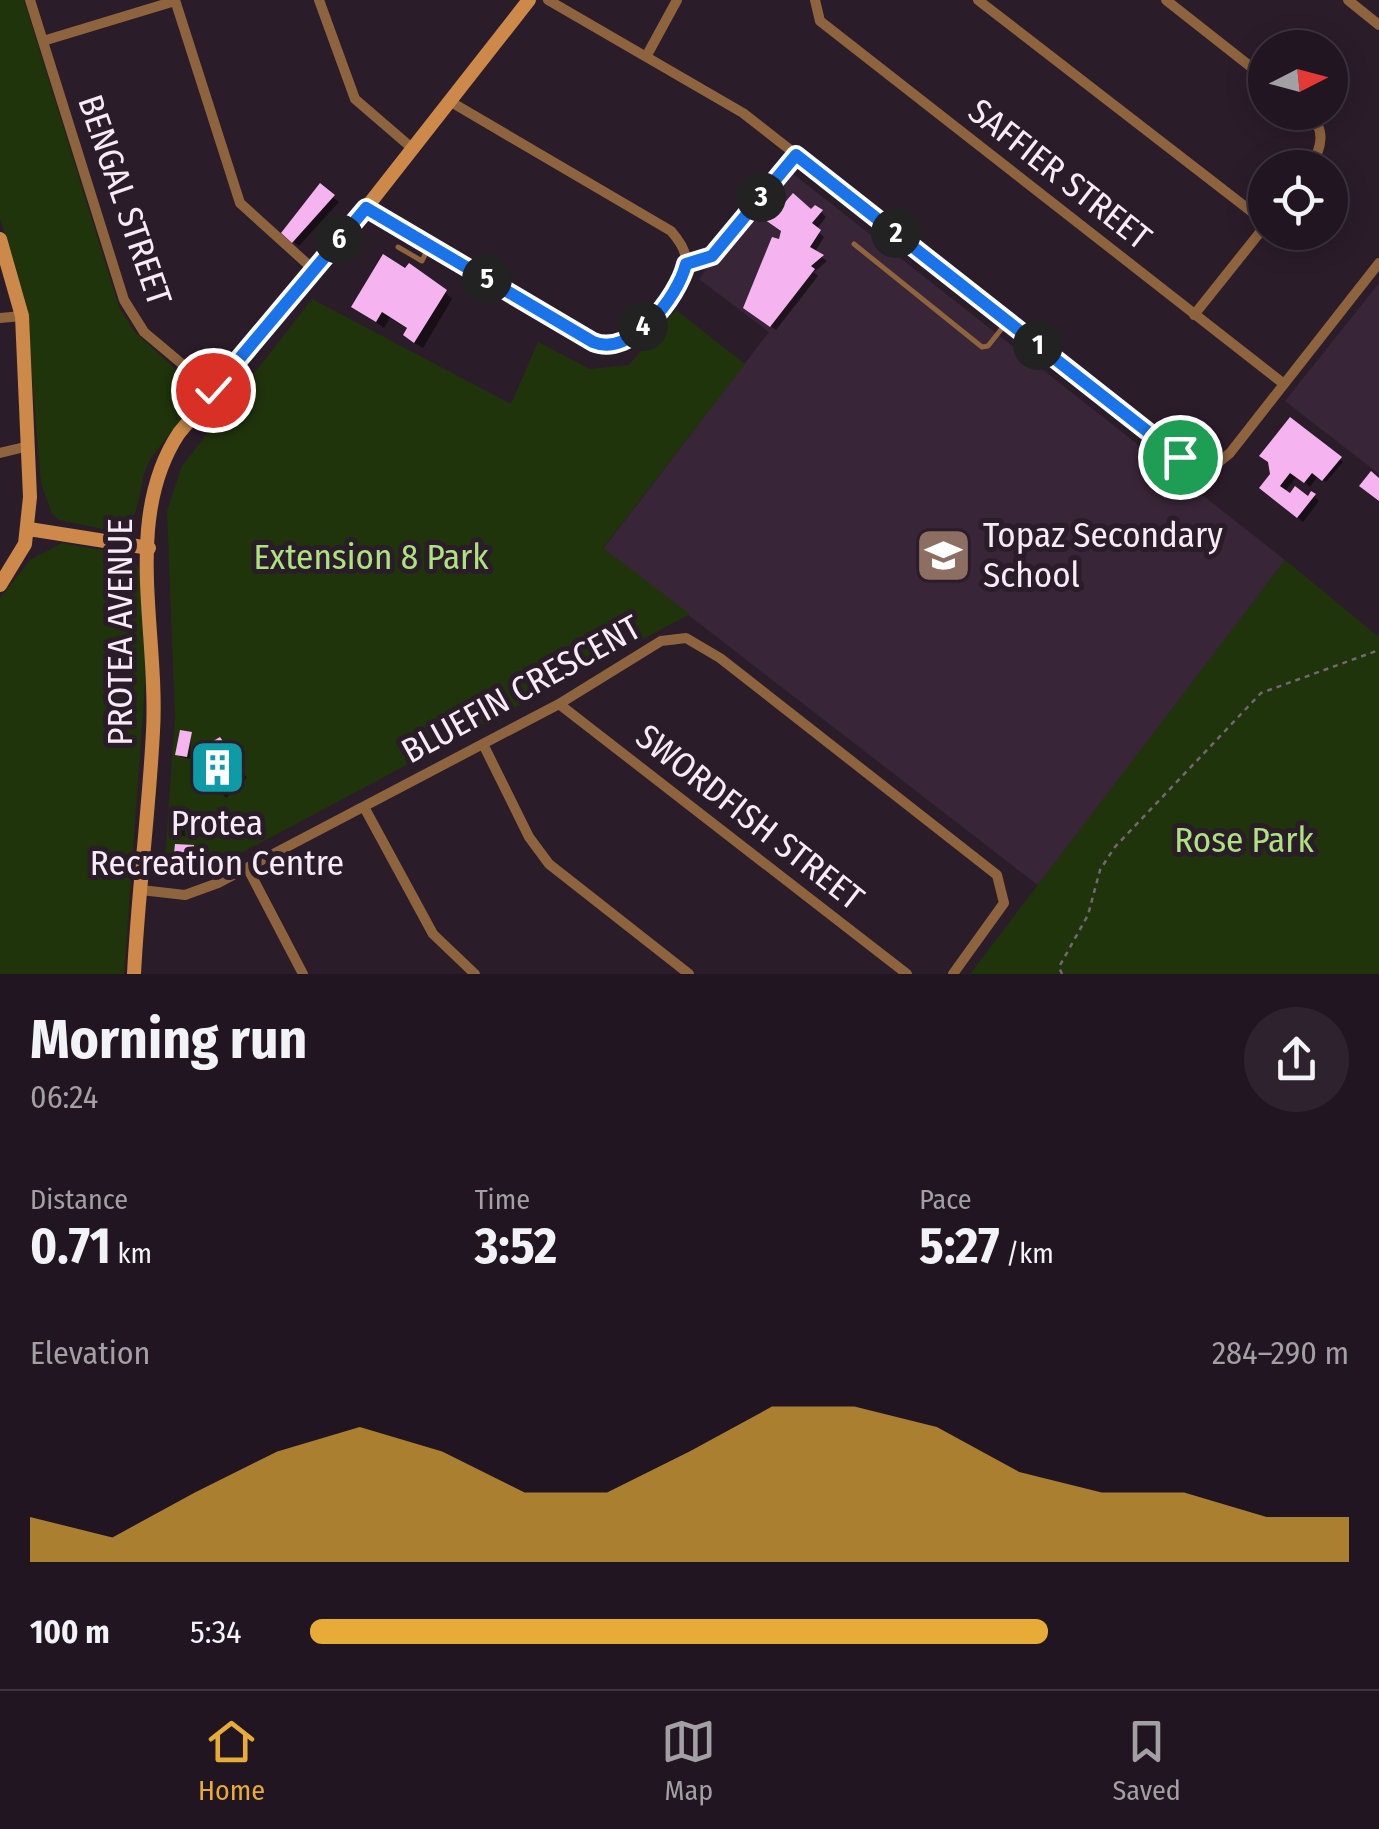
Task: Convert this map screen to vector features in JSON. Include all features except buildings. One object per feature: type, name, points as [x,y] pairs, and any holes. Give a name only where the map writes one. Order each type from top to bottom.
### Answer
[{"type":"street","name":"BENGAL STREET","points":[[30,0],[129,312],[144,332],[213,390]]},
{"type":"street","points":[[43,41],[175,0],[240,203],[314,270]]},
{"type":"street","points":[[319,0],[354,99],[413,148]]},
{"type":"street","name":"PROTEA AVENUE","points":[[134,974],[154,714],[148,512],[155,474],[178,433],[366,208],[530,0]]},
{"type":"street","points":[[548,0],[732,106],[1180,457],[1204,468],[1223,461],[1379,263]]},
{"type":"street","points":[[647,55],[677,0]]},
{"type":"street","name":"SAFFIER STREET","points":[[814,0],[820,21],[1284,384]]},
{"type":"street","points":[[978,0],[1248,211]]},
{"type":"street","points":[[1166,0],[1248,65]]},
{"type":"street","points":[[1348,0],[1379,24]]},
{"type":"street","points":[[366,208],[593,342],[609,346],[633,338],[679,281],[686,264],[678,240],[658,221],[451,102]]},
{"type":"street","points":[[0,239],[22,316],[29,446],[29,529],[21,552],[0,585]]},
{"type":"street","points":[[1194,315],[1248,246]]},
{"type":"street","points":[[0,318],[22,316]]},
{"type":"street","points":[[0,453],[29,446]]},
{"type":"street","points":[[29,529],[148,548]]},
{"type":"street","name":"BLUEFIN CRESCENT","points":[[141,890],[192,894],[248,869],[559,704],[660,641],[686,638],[707,649],[997,875],[1004,904],[952,974]]},
{"type":"street","name":"SWORDFISH STREET","points":[[559,704],[907,974]]},
{"type":"street","points":[[484,744],[529,837],[549,864],[690,974]]},
{"type":"street","points":[[364,807],[433,934],[474,974]]},
{"type":"street","points":[[248,869],[303,974]]},
{"type":"lane","points":[[686,264],[712,256],[796,155]]},
{"type":"lane","points":[[854,244],[982,347],[988,346],[1007,322]]},
{"type":"lane","points":[[398,247],[422,262],[429,246]]},
{"type":"path","points":[[1062,974],[1059,966],[1088,915],[1100,870],[1114,848],[1245,708],[1275,685],[1379,650]]},
{"type":"shaded area","name":"Topaz Secondary School","points":[[778,162],[1285,560],[1039,886],[603,549],[769,332],[699,279],[714,259],[709,255]]},
{"type":"shaded area","points":[[1379,283],[1379,474],[1285,401]]},
{"type":"green space","points":[[0,0],[24,0],[119,307],[133,330],[196,388],[184,415],[149,462],[136,510],[127,526],[118,532],[59,520],[52,514],[41,483],[26,304],[0,218]]},
{"type":"green space","name":"Extension 8 Park","points":[[312,299],[511,404],[538,342],[590,369],[629,365],[676,310],[745,364],[603,548],[690,614],[213,868],[195,874],[164,872],[175,718],[167,511],[182,466]]},
{"type":"green space","points":[[62,543],[131,555],[144,575],[145,685],[124,974],[0,974],[0,598],[30,560]]},
{"type":"green space","name":"Rose Park","points":[[1285,560],[1379,637],[1379,974],[970,974]]},
{"type":"place","name":"Topaz Secondary School","points":[[944,555]]},
{"type":"place","name":"Protea Recreation Centre","points":[[217,767]]},
{"type":"route","points":[[213,390],[366,208],[593,342],[609,346],[633,338],[679,281],[686,264],[708,260],[796,155],[1180,457]]}]
